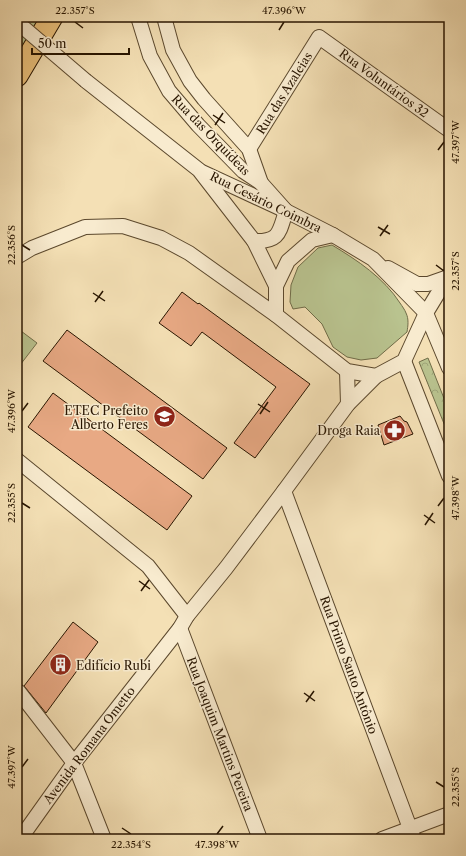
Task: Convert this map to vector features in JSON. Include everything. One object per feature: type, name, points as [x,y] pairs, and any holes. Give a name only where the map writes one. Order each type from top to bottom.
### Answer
[{"type":"highway","points":[[17,76],[52,17]]},
{"type":"street","name":"Rua das Orquídeas","points":[[138,17],[150,56],[169,91],[198,125],[243,171],[261,183],[286,211]]},
{"type":"street","name":"Rua das Orquídeas","points":[[164,17],[173,50],[190,81],[204,99],[249,149],[261,183]]},
{"type":"street","points":[[17,22],[86,81],[199,170],[254,241],[276,286]]},
{"type":"street","name":"Rua das Azaleias","points":[[249,149],[319,37]]},
{"type":"street","name":"Rua Voluntários 32","points":[[319,37],[449,130]]},
{"type":"street","name":"Rua Cesário Coimbra","points":[[199,170],[333,234]]},
{"type":"street","points":[[254,241],[266,241],[273,238],[280,230],[286,211]]},
{"type":"street","points":[[17,257],[32,248],[85,227],[123,226],[161,238],[189,252],[276,315],[348,371],[376,376],[404,361],[426,313],[448,276]]},
{"type":"street","points":[[276,315],[276,286],[288,261],[312,240],[333,234],[417,284],[428,284],[448,276]]},
{"type":"street","points":[[373,259],[426,313],[449,368]]},
{"type":"street","points":[[404,361],[449,476]]},
{"type":"street","points":[[348,371],[348,404]]},
{"type":"street","name":"Avenida Romana Ometto","points":[[20,839],[74,763],[180,628],[187,616],[226,568],[348,404],[376,376]]},
{"type":"street","points":[[17,460],[148,566],[187,616]]},
{"type":"street","name":"Rua Primo Santo Antônio","points":[[284,491],[412,834]]},
{"type":"street","name":"Rua Joaquim Martins Pereira","points":[[180,628],[260,839]]},
{"type":"street","points":[[17,691],[74,763],[104,839]]},
{"type":"street","points":[[382,839],[412,834],[449,814]]},
{"type":"green space","points":[[17,17],[43,17],[17,60]]},
{"type":"green space","points":[[332,245],[360,263],[378,278],[394,294],[407,315],[407,332],[377,358],[361,360],[347,357],[333,347],[322,324],[305,307],[293,309],[290,302],[291,285],[298,267],[318,248]]},
{"type":"green space","points":[[17,328],[37,343],[17,369]]},
{"type":"green space","points":[[428,358],[449,411],[449,436],[419,362]]},
{"type":"building","points":[[182,292],[310,384],[255,458],[234,443],[276,387],[202,332],[191,346],[159,323]]},
{"type":"building","points":[[67,330],[227,448],[203,479],[43,361]]},
{"type":"building","points":[[53,393],[192,496],[167,530],[28,427]]},
{"type":"building","name":"Droga Raia","points":[[400,416],[407,422],[413,434],[384,445],[378,425]]},
{"type":"building","name":"Edifício Rubi","points":[[73,622],[98,642],[46,713],[24,686]]},
{"type":"place","name":"ETEC Prefeito Alberto Feres","points":[[164,417]]},
{"type":"place","name":"Droga Raia","points":[[395,430]]},
{"type":"place","name":"Edifício Rubi","points":[[60,665]]}]
